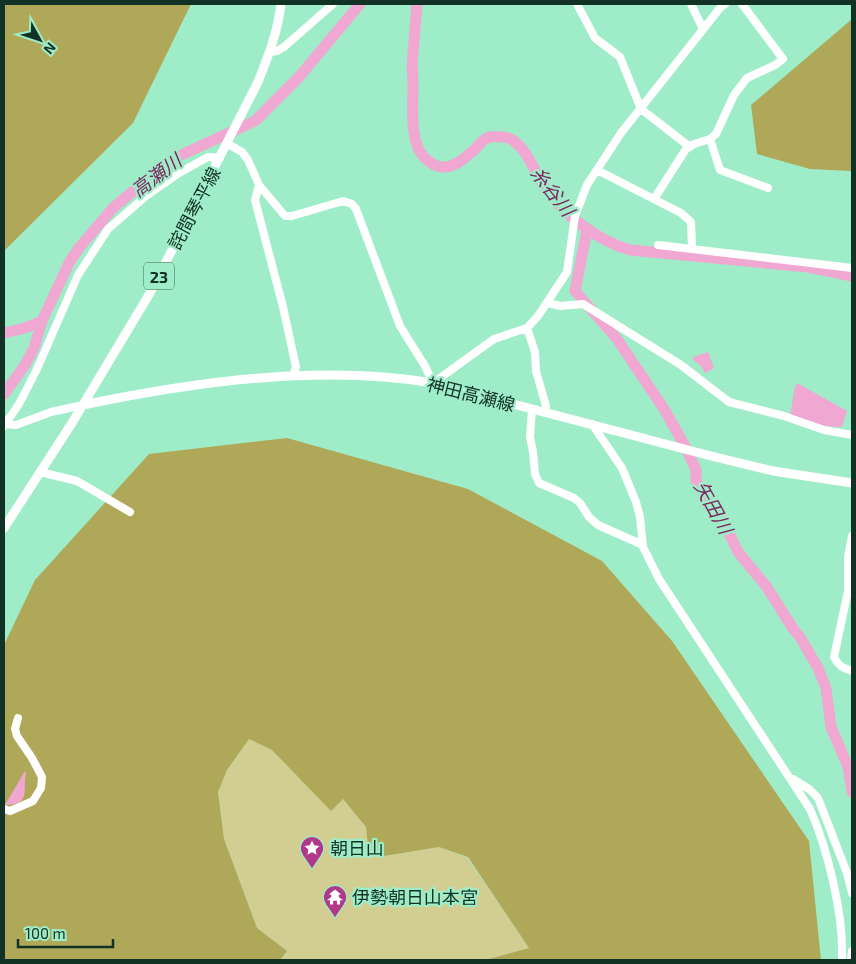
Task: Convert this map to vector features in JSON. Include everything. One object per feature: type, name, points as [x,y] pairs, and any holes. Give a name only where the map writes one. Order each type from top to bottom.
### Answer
[{"type":"main road","name":"詫間琴平線","points":[[4,528],[83,404],[150,293],[228,144],[258,82],[270,52],[280,16],[281,4]]},
{"type":"main road","name":"神田高瀬線","points":[[83,404],[156,390],[293,375],[337,375],[410,379],[432,383],[711,456],[773,470],[852,483]]},
{"type":"street","points":[[270,52],[284,47],[333,4]]},
{"type":"street","points":[[577,4],[595,38],[620,57],[641,109],[690,147]]},
{"type":"street","points":[[692,4],[703,29]]},
{"type":"street","points":[[228,144],[242,152],[260,184],[281,213],[288,216],[343,201],[352,204],[356,209],[400,326],[425,366],[432,383],[445,372],[494,340],[527,328],[548,303],[567,272],[576,212],[587,185],[621,133],[725,4]]},
{"type":"street","points":[[654,199],[686,149],[710,139],[716,134],[734,95],[748,78],[783,59],[742,4]]},
{"type":"street","points":[[710,139],[720,170],[768,188]]},
{"type":"street","points":[[5,425],[19,404],[44,355],[78,275],[108,229],[146,196],[179,172],[208,157],[220,158]]},
{"type":"street","points":[[597,170],[681,213],[691,222],[692,248]]},
{"type":"street","points":[[260,184],[255,200],[283,307],[296,367],[293,375]]},
{"type":"street","points":[[658,245],[852,268]]},
{"type":"street","points":[[548,303],[560,306],[583,304],[681,365],[729,402],[784,416],[824,430],[852,435]]},
{"type":"street","points":[[527,328],[546,406],[545,412]]},
{"type":"street","points":[[5,425],[16,425],[51,412],[83,404]]},
{"type":"street","points":[[532,409],[530,437],[535,474],[539,483],[574,498],[598,525],[643,545]]},
{"type":"street","points":[[592,424],[622,468],[636,502],[640,517],[643,545],[658,579],[810,809],[820,832],[831,873],[838,916],[842,960]]},
{"type":"street","points":[[40,472],[77,481],[130,512]]},
{"type":"street","points":[[852,536],[848,557],[850,591],[834,657],[836,662],[852,671]]},
{"type":"street","points":[[4,809],[10,811],[33,801],[41,788],[42,777],[17,736],[15,729],[18,718]]},
{"type":"street","points":[[791,778],[809,789],[818,798],[847,872],[852,893]]},
{"type":"street","points":[[851,960],[852,951]]},
{"type":"shaded area","points":[[4,4],[191,4],[133,123],[4,251]]},
{"type":"shaded area","points":[[852,19],[851,171],[810,169],[757,154],[751,105]]},
{"type":"shaded area","points":[[708,352],[714,368],[705,373],[701,366],[693,360],[693,357]]},
{"type":"shaded area","points":[[797,383],[847,411],[842,427],[824,426],[790,415]]},
{"type":"shaded area","points":[[287,438],[468,489],[602,561],[672,641],[809,841],[821,960],[485,960],[529,948],[468,857],[439,847],[378,857],[368,846],[366,827],[343,799],[331,811],[272,750],[249,739],[227,770],[218,792],[224,839],[257,928],[287,951],[280,960],[4,960],[4,645],[35,580],[149,454]]},
{"type":"shaded area","points":[[249,739],[272,750],[331,810],[343,799],[366,827],[368,846],[378,857],[439,847],[467,857],[529,948],[485,960],[280,960],[287,951],[257,928],[224,839],[218,792],[227,770]]},
{"type":"shaded area","points":[[25,771],[25,791],[22,799],[19,802],[5,805]]},
{"type":"waterway","name":"高瀬川","points":[[4,394],[25,365],[34,348],[42,321],[70,261],[113,208],[164,165],[179,156],[255,121],[299,77],[360,4]]},
{"type":"waterway","name":"糸谷川","points":[[417,4],[412,66],[413,125],[418,147],[430,163],[437,166],[451,166],[471,153],[487,138],[494,136],[507,137],[521,148],[530,160],[543,185],[570,216],[593,233],[618,246],[630,250],[808,267],[852,276]]},
{"type":"waterway","name":"矢田川","points":[[587,230],[575,291],[617,339],[664,409],[696,470],[696,481],[702,491],[716,506],[738,552],[766,586],[818,668],[826,688],[831,727],[848,767],[852,792]]},
{"type":"waterway","points":[[4,333],[25,328],[42,321]]},
{"type":"place","name":"朝日山","points":[[312,869]]},
{"type":"place","name":"伊勢朝日山本宮","points":[[335,918]]}]
